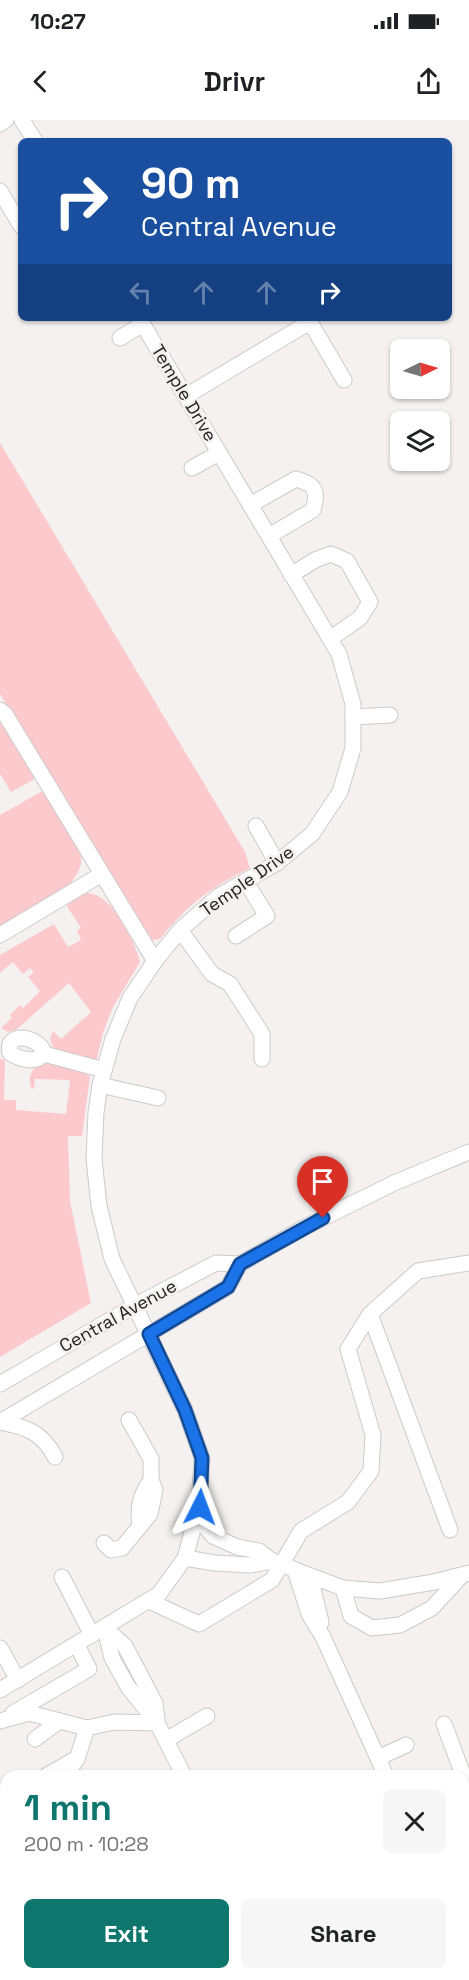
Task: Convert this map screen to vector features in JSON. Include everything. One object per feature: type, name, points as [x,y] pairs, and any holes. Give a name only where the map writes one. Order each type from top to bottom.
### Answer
[{"type":"street","points":[[0,124],[6,120]]},
{"type":"street","points":[[22,120],[32,138]]},
{"type":"street","points":[[0,191],[18,221]]},
{"type":"street","points":[[120,338],[141,321]]},
{"type":"street","name":"Temple Drive","points":[[0,1690],[159,1594],[185,1558],[200,1507],[202,1458],[185,1410],[112,1259],[99,1206],[94,1159],[96,1112],[102,1077],[113,1039],[130,998],[155,961],[180,930],[219,896],[277,863],[312,834],[340,792],[353,748],[353,704],[339,654],[141,321]]},
{"type":"street","points":[[186,396],[310,322],[344,380]]},
{"type":"street","points":[[192,468],[219,453]]},
{"type":"street","points":[[250,505],[296,479],[306,482],[314,489],[316,499],[313,510],[269,536]]},
{"type":"street","points":[[291,575],[315,560],[331,554],[347,561],[370,602],[360,618],[330,639]]},
{"type":"street","points":[[0,710],[5,714],[155,961]]},
{"type":"street","points":[[353,717],[390,715]]},
{"type":"street","points":[[256,826],[277,863]]},
{"type":"street","points":[[0,934],[102,874]]},
{"type":"street","points":[[236,936],[267,916],[246,882]]},
{"type":"street","points":[[180,930],[213,974],[230,984],[262,1034],[262,1059]]},
{"type":"street","points":[[44,1054],[158,1098]]},
{"type":"street","name":"Central Avenue","points":[[0,1384],[134,1306],[216,1263],[240,1264],[305,1227],[394,1183],[469,1152]]},
{"type":"street","points":[[149,1601],[199,1624],[272,1580],[283,1565],[301,1531],[348,1502],[371,1471],[373,1435],[348,1349],[370,1314],[418,1271],[469,1263]]},
{"type":"street","name":"Central Avenue","points":[[0,1422],[228,1287],[240,1264]]},
{"type":"street","points":[[370,1314],[450,1530]]},
{"type":"street","points":[[104,1543],[111,1550],[122,1548],[132,1538],[140,1524],[150,1514],[155,1490],[151,1480],[151,1459],[129,1420]]},
{"type":"street","points":[[0,1422],[35,1432],[51,1448],[55,1457]]},
{"type":"street","points":[[197,1516],[213,1536],[237,1548],[259,1551],[283,1565],[343,1588],[380,1591],[466,1574]]},
{"type":"street","points":[[185,1558],[215,1563],[283,1565]]},
{"type":"street","points":[[283,1565],[322,1637],[383,1770]]},
{"type":"street","points":[[343,1588],[351,1616],[372,1628],[400,1625],[432,1608],[466,1574]]},
{"type":"street","points":[[310,1576],[321,1619],[322,1637]]},
{"type":"street","points":[[62,1577],[99,1632],[125,1646],[154,1703],[158,1723],[177,1770]]},
{"type":"street","points":[[2,1720],[89,1669],[77,1645]]},
{"type":"street","points":[[0,1648],[18,1680]]},
{"type":"street","points":[[2,1720],[28,1713],[87,1728],[114,1722],[158,1723]]},
{"type":"street","points":[[166,1740],[207,1716]]},
{"type":"street","points":[[35,1739],[58,1722]]},
{"type":"street","points":[[444,1724],[462,1770]]},
{"type":"street","points":[[69,1770],[77,1759],[87,1728]]},
{"type":"street","points":[[378,1758],[406,1745]]},
{"type":"street","points":[[57,1770],[77,1759]]},
{"type":"shaded area","points":[[0,443],[245,852],[250,868],[200,898],[160,939],[153,940],[146,936],[0,694]]},
{"type":"shaded area","points":[[0,722],[34,776],[33,780],[11,792],[0,774]]},
{"type":"shaded area","points":[[44,790],[79,851],[80,868],[74,879],[51,899],[0,927],[0,815]]},
{"type":"shaded area","points":[[88,893],[97,895],[114,910],[128,931],[140,962],[113,1007],[103,1033],[97,1059],[75,1057],[63,1053],[52,1045],[50,1039],[53,1031],[61,1039],[91,1012],[69,983],[17,1029],[8,1032],[1,1028],[12,1018],[10,1015],[20,1005],[23,1008],[40,991],[28,977],[34,972],[30,968],[23,974],[13,962],[0,973],[0,955],[54,924],[68,947],[81,940],[77,931],[81,928],[68,908],[67,902]]},
{"type":"shaded area","points":[[0,1059],[5,1060],[4,1100],[16,1100],[16,1110],[66,1114],[70,1080],[35,1079],[34,1089],[31,1088],[32,1073],[42,1061],[81,1071],[90,1076],[82,1136],[68,1136],[70,1201],[91,1303],[0,1357]]},
{"type":"route","points":[[200,1507],[202,1458],[185,1410],[149,1334],[228,1287],[240,1264],[323,1218]]}]
